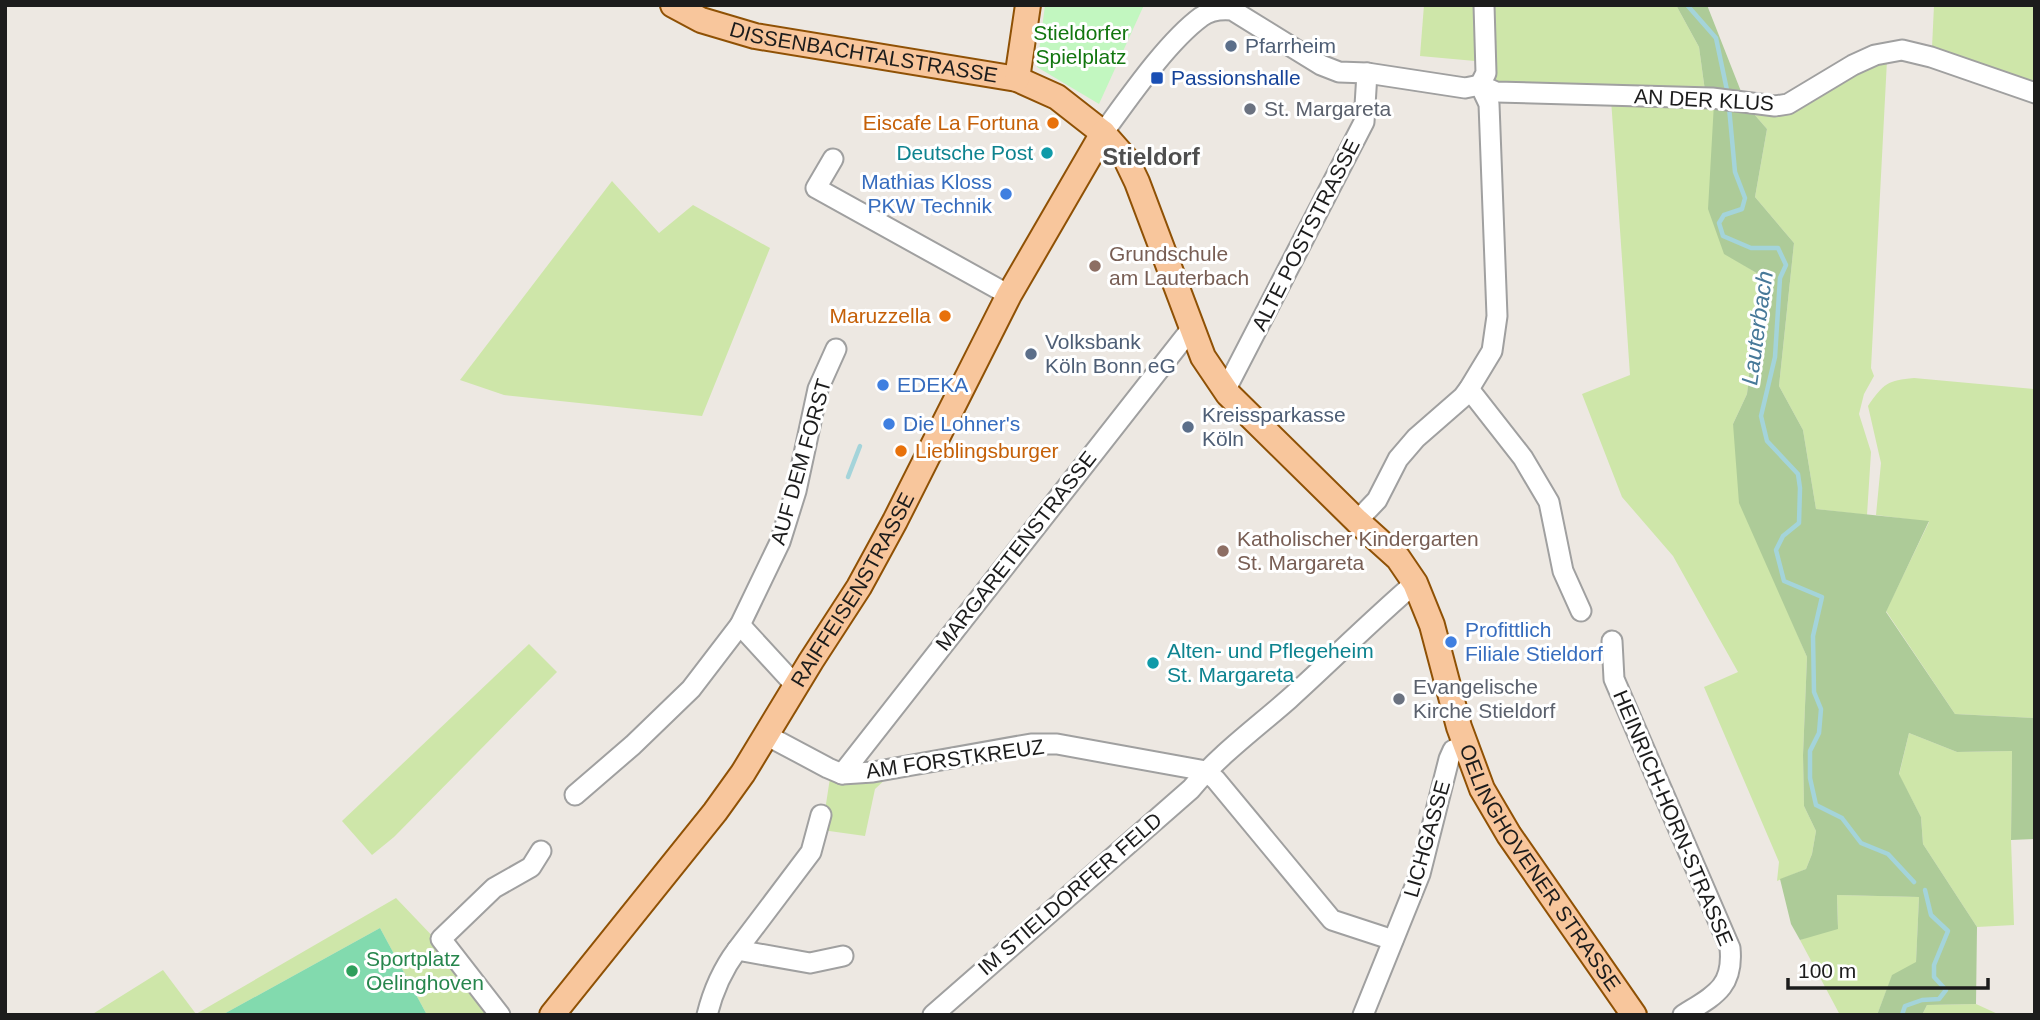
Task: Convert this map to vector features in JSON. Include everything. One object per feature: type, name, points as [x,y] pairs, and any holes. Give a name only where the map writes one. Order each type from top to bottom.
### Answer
[{"type":"main road","name":"DISSENBACHTALSTRASSE","points":[[673,5],[701,20],[755,36],[1017,79]]},
{"type":"main road","points":[[1017,79],[1028,5]]},
{"type":"main road","name":"OELINGHOVENER STRASSE","points":[[1017,79],[1057,97],[1103,134],[1126,159],[1206,364],[1225,391],[1357,522],[1398,558],[1415,583],[1432,625],[1465,745],[1482,789],[1509,835],[1634,1015]]},
{"type":"main road","name":"RAIFFEISENSTRASSE","points":[[552,1015],[715,812],[766,735],[872,565],[1009,295],[1103,134]]},
{"type":"street","points":[[1357,522],[1377,500],[1408,447],[1469,389],[1492,351],[1496,324],[1489,104],[1479,85],[1486,73],[1484,5]]},
{"type":"street","name":"AN DER KLUS","points":[[1103,134],[1178,40],[1203,15],[1220,9],[1232,10],[1321,65],[1339,72],[1367,73],[1465,88],[1479,85],[1496,92],[1712,98],[1746,100],[1775,106],[1788,104],[1875,55],[1902,50],[1931,57],[2035,93]]},
{"type":"street","name":"ALTE POSTSTRASSE","points":[[1225,391],[1364,122],[1367,73]]},
{"type":"street","points":[[833,159],[817,188],[1009,295]]},
{"type":"street","name":"MARGARETENSTRASSE","points":[[842,774],[1191,329]]},
{"type":"street","name":"AUF DEM FORST","points":[[575,795],[633,745],[691,689],[740,625],[780,542],[796,491],[818,389],[836,349]]},
{"type":"street","points":[[1469,389],[1524,458],[1549,502],[1563,571],[1581,611]]},
{"type":"street","points":[[1393,940],[1332,920],[1206,771],[1415,583]]},
{"type":"street","points":[[740,625],[796,686]]},
{"type":"street","name":"HEINRICH-HORN-STRASSE","points":[[1612,641],[1614,679],[1730,948],[1728,979],[1718,992],[1683,1015]]},
{"type":"street","name":"AM FORSTKREUZ","points":[[766,735],[842,774],[873,772],[1031,744],[1057,744],[1206,771]]},
{"type":"street","name":"LICHGASSE","points":[[1363,1015],[1420,874],[1449,759],[1453,750],[1465,745]]},
{"type":"street","name":"IM STIELDORFER FELD","points":[[933,1015],[1191,789],[1206,771]]},
{"type":"street","points":[[707,1015],[725,966],[811,852],[821,815]]},
{"type":"street","points":[[500,1015],[441,939],[494,888],[531,867],[541,851]]},
{"type":"street","points":[[737,950],[810,963],[843,956]]},
{"type":"green space","name":"Stieldorfer Spielplatz","points":[[1045,5],[1144,5],[1099,104],[1037,67]]},
{"type":"green space","points":[[1424,5],[1475,5],[1475,61],[1420,56]]},
{"type":"green space","points":[[1491,5],[1676,5],[1699,47],[1705,91],[1503,87],[1493,78]]},
{"type":"green space","points":[[1676,5],[1707,5],[1742,94],[1705,91],[1699,47]]},
{"type":"green space","points":[[1934,5],[2035,5],[2035,86],[1932,48]]},
{"type":"green space","points":[[1887,60],[1871,368],[1874,376],[1864,394],[1859,414],[1871,452],[1867,515],[1816,509],[1803,430],[1779,386],[1794,243],[1755,197],[1767,129],[1747,106],[1773,112],[1861,67]]},
{"type":"green space","points":[[1611,99],[1714,103],[1724,253],[1760,275],[1747,394],[1733,424],[1783,600],[1807,657],[1804,806],[1816,831],[1806,869],[1777,881],[1779,862],[1704,687],[1738,672],[1673,556],[1622,497],[1582,394],[1630,375]]},
{"type":"green space","points":[[1714,103],[1747,106],[1767,129],[1755,197],[1794,243],[1779,386],[1803,430],[1816,509],[1929,521],[1886,612],[1955,714],[2035,718],[2035,839],[2011,840],[2012,751],[1957,752],[1909,733],[1899,774],[1921,817],[1923,844],[1977,927],[1976,1004],[1927,1005],[1922,1015],[1877,1015],[1892,975],[1916,962],[1919,897],[1837,895],[1838,929],[1800,940],[1791,924],[1780,879],[1806,869],[1816,831],[1804,806],[1807,657],[1739,503],[1733,424],[1747,394],[1760,275],[1724,254],[1708,209]]},
{"type":"green space","points":[[612,181],[659,233],[693,205],[770,248],[702,416],[504,395],[460,380]]},
{"type":"green space","points":[[1914,378],[2035,389],[2035,718],[1955,714],[1886,611],[1929,522],[1876,515],[1881,463],[1868,406],[1887,384]]},
{"type":"green space","points":[[529,644],[557,672],[394,837],[372,855],[342,821]]},
{"type":"green space","points":[[1909,733],[1957,752],[2012,751],[2014,925],[1977,927],[1923,844],[1921,817],[1899,775]]},
{"type":"green space","points":[[890,775],[875,789],[865,836],[822,830],[830,778]]},
{"type":"green space","points":[[1837,895],[1919,897],[1916,963],[1892,976],[1877,1015],[1840,1015],[1800,940],[1838,925]]},
{"type":"green space","points":[[396,898],[439,943],[486,1015],[427,1015],[380,928],[222,1015],[91,1015],[163,970],[196,1014]]},
{"type":"green space","name":"Sportplatz Oelinghoven","points":[[380,928],[427,1015],[222,1015]]},
{"type":"green space","points":[[1976,1004],[2000,1015],[1922,1015],[1927,1005]]},
{"type":"waterway","name":"Lauterbach","points":[[1687,5],[1716,38],[1728,95]]},
{"type":"waterway","name":"Lauterbach","points":[[1729,107],[1735,172],[1745,198],[1742,209],[1724,215],[1719,223],[1723,236],[1751,248],[1778,248],[1786,265],[1780,278],[1775,357],[1761,416],[1767,441],[1798,474],[1800,488],[1799,523],[1783,536],[1776,550],[1784,581],[1822,597],[1813,636],[1814,692],[1821,709],[1819,733],[1810,751],[1810,778],[1816,805],[1842,818],[1861,843],[1888,854],[1914,882]]},
{"type":"waterway","points":[[848,477],[860,446]]},
{"type":"waterway","name":"Lauterbach","points":[[1902,1015],[1905,1006],[1922,1000],[1939,999],[1946,990],[1934,977],[1934,965],[1948,931],[1931,915],[1925,890]]},
{"type":"place","name":"Pfarrheim","points":[[1231,46]]},
{"type":"place","name":"Passionshalle","points":[[1157,78]]},
{"type":"place","name":"St. Margareta","points":[[1250,109]]},
{"type":"place","name":"Eiscafe La Fortuna","points":[[1053,123]]},
{"type":"place","name":"Deutsche Post","points":[[1047,153]]},
{"type":"place","name":"Mathias Kloss PKW Technik","points":[[1006,194]]},
{"type":"place","name":"Grundschule am Lauterbach","points":[[1095,266]]},
{"type":"place","name":"Maruzzella","points":[[945,316]]},
{"type":"place","name":"Volksbank Köln Bonn eG","points":[[1031,354]]},
{"type":"place","name":"EDEKA","points":[[883,385]]},
{"type":"place","name":"Die Lohner's","points":[[889,424]]},
{"type":"place","name":"Kreissparkasse Köln","points":[[1188,427]]},
{"type":"place","name":"Lieblingsburger","points":[[901,451]]},
{"type":"place","name":"Katholischer Kindergarten St. Margareta","points":[[1223,551]]},
{"type":"place","name":"Profittlich Filiale Stieldorf","points":[[1451,642]]},
{"type":"place","name":"Alten- und Pflegeheim St. Margareta","points":[[1153,663]]},
{"type":"place","name":"Evangelische Kirche Stieldorf","points":[[1399,699]]},
{"type":"place","name":"Sportplatz Oelinghoven","points":[[352,971]]},
{"type":"district","name":"Stieldorf","points":[[1151,157]]}]
